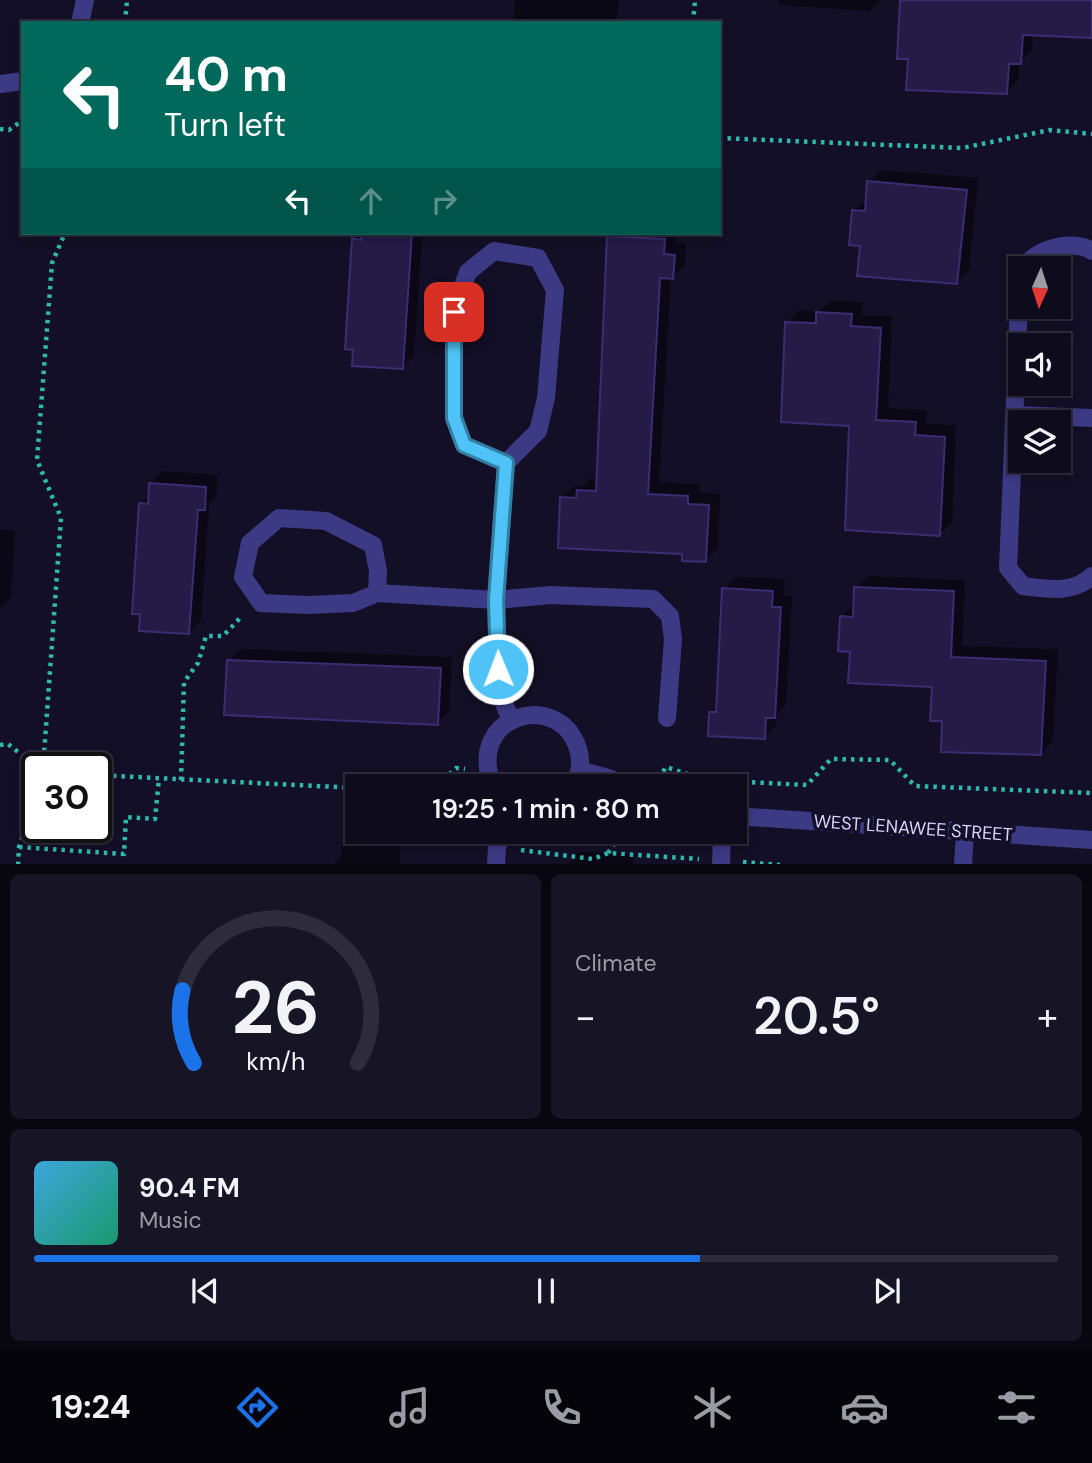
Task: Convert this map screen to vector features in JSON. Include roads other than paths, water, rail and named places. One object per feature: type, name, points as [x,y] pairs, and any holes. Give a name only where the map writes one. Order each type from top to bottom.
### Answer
[{"type":"street","points":[[80,21],[85,0]]},
{"type":"street","points":[[0,85],[21,81]]},
{"type":"street","points":[[1035,256],[1040,251],[1062,246],[1088,248],[1092,251]]},
{"type":"street","points":[[506,463],[464,445],[454,418],[454,312],[467,272],[494,251],[537,258],[555,290],[546,398],[538,431],[506,463],[496,600],[499,692],[511,720]]},
{"type":"street","points":[[1014,410],[1018,319]]},
{"type":"street","points":[[1071,417],[1092,418]]},
{"type":"street","points":[[1012,473],[1008,568],[1023,586],[1055,591],[1084,583],[1092,576]]},
{"type":"street","points":[[377,593],[378,571],[373,545],[326,520],[279,518],[250,543],[243,577],[261,603],[353,603],[377,593],[496,600],[551,595],[653,599],[670,616],[673,639],[667,718]]},
{"type":"street","points":[[489,774],[486,757],[490,742],[499,729],[511,720],[525,715],[540,715],[554,719],[567,728],[576,740],[580,755],[578,774]]},
{"type":"street","name":"WEST LENAWEE STREET","points":[[747,817],[1092,840]]},
{"type":"street","points":[[963,864],[965,832]]},
{"type":"street","points":[[721,863],[722,844]]}]
